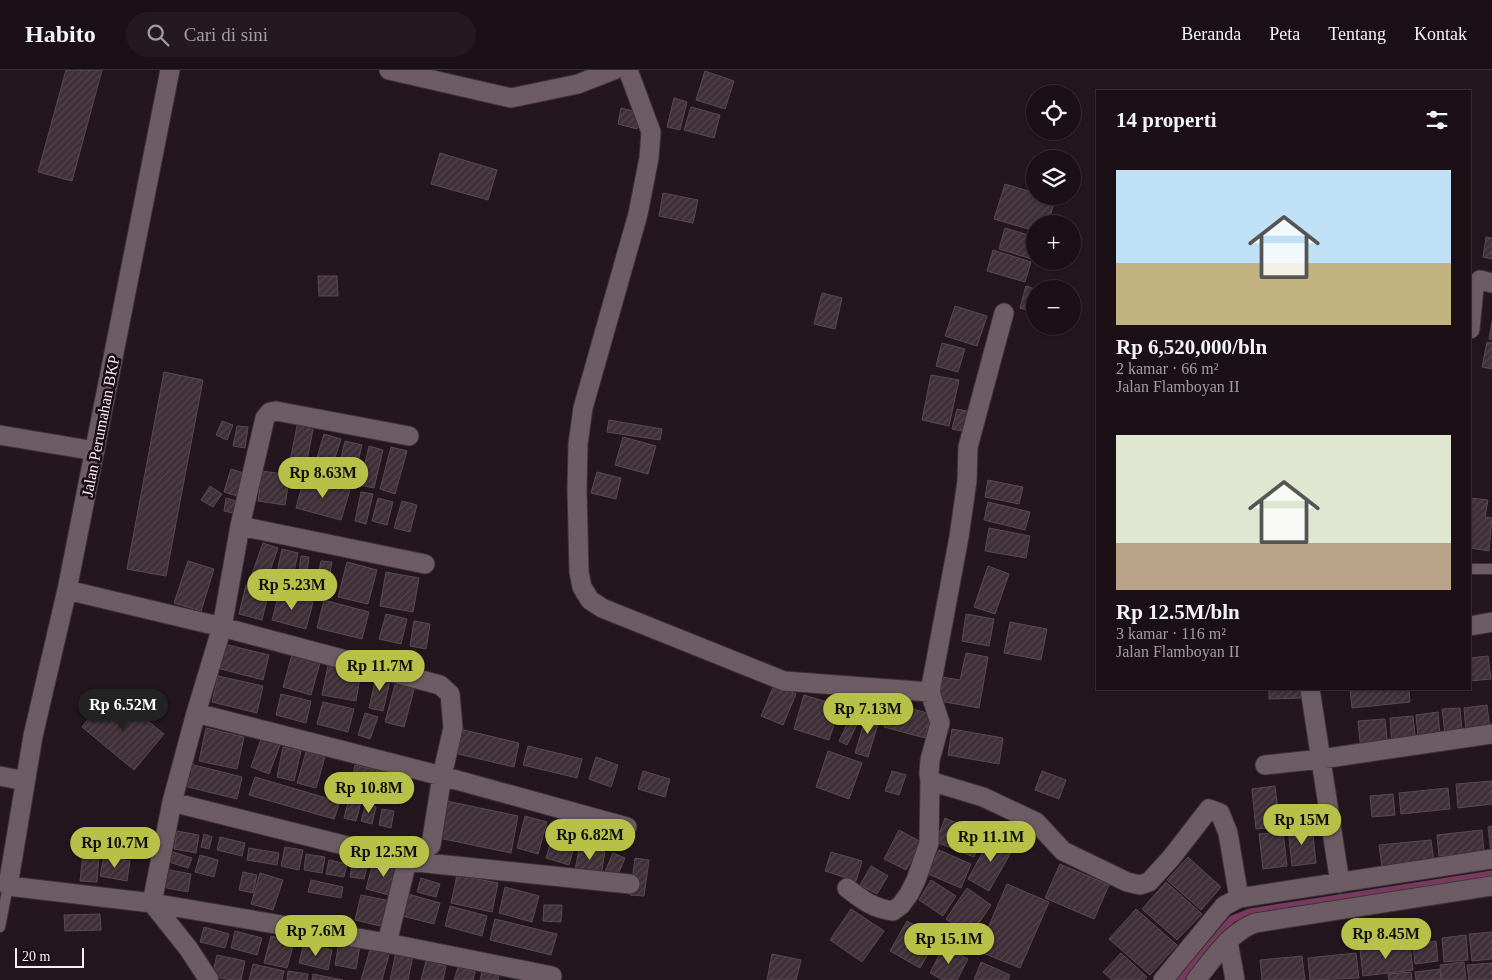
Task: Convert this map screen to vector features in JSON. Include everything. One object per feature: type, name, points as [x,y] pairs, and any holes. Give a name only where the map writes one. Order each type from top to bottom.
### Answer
[{"type":"street","name":"Jalan Perumahan BKP","points":[[8,886],[25,781],[67,590],[170,70]]},
{"type":"street","points":[[390,70],[511,98],[578,84],[614,70]]},
{"type":"street","points":[[628,70],[651,132],[650,158],[638,214],[583,408],[578,444],[576,490],[579,572],[582,587],[590,600],[602,608],[784,681],[930,692]]},
{"type":"street","points":[[1471,319],[1474,288],[1480,280],[1492,283]]},
{"type":"street","points":[[847,888],[862,900],[880,909],[893,911],[902,905],[910,894],[929,843],[930,760],[940,723],[930,692],[968,481],[968,447],[1004,313]]},
{"type":"street","points":[[152,904],[172,802],[222,627],[240,526],[266,418],[270,412],[276,411],[409,436]]},
{"type":"street","points":[[0,435],[95,451]]},
{"type":"street","points":[[240,526],[425,564]]},
{"type":"street","points":[[67,590],[222,627],[440,684],[450,694],[453,728],[442,776],[431,845],[407,861],[387,943]]},
{"type":"street","points":[[1471,626],[1492,622]]},
{"type":"street","points":[[1310,690],[1340,883]]},
{"type":"street","points":[[196,713],[442,776],[626,827]]},
{"type":"street","points":[[1266,765],[1321,759],[1492,734]]},
{"type":"street","points":[[0,776],[25,781]]},
{"type":"street","points":[[930,781],[983,797],[1036,822],[1063,852],[1127,882],[1140,886],[1149,882],[1171,858],[1209,809],[1220,813],[1228,833],[1239,898]]},
{"type":"street","points":[[172,802],[407,861],[630,884]]},
{"type":"street","points":[[1163,980],[1224,906],[1239,898],[1492,859]]},
{"type":"street","points":[[8,886],[152,904],[387,943],[552,976]]},
{"type":"street","points":[[1196,980],[1228,941],[1243,928],[1255,923],[1492,886]]},
{"type":"street","points":[[152,904],[188,948],[209,980]]},
{"type":"street","points":[[1228,941],[1235,980]]},
{"type":"lane","points":[[1471,569],[1492,569]]},
{"type":"lane","points":[[0,926],[8,886]]},
{"type":"building","points":[[66,70],[102,70],[72,181],[38,172]]},
{"type":"building","points":[[705,71],[734,81],[725,109],[696,100]]},
{"type":"building","points":[[674,98],[687,102],[680,130],[667,127]]},
{"type":"building","points":[[691,107],[720,115],[714,138],[684,130]]},
{"type":"building","points":[[621,108],[641,113],[637,129],[618,124]]},
{"type":"building","points":[[440,153],[497,170],[488,200],[431,184]]},
{"type":"building","points":[[1005,184],[1026,190],[1026,205],[1053,205],[1051,215],[1026,215],[1026,228],[994,219]]},
{"type":"building","points":[[663,193],[698,200],[693,223],[659,216]]},
{"type":"building","points":[[1005,228],[1026,234],[1026,257],[999,249]]},
{"type":"building","points":[[1486,237],[1492,238],[1492,259],[1483,257]]},
{"type":"building","points":[[993,250],[1026,260],[1026,270],[1029,270],[1025,282],[987,271]]},
{"type":"building","points":[[318,276],[337,276],[338,296],[319,296]]},
{"type":"building","points":[[1026,286],[1026,310],[1020,308]]},
{"type":"building","points":[[822,293],[842,298],[835,329],[814,324]]},
{"type":"building","points":[[955,306],[987,316],[977,346],[945,336]]},
{"type":"building","points":[[1492,322],[1492,340],[1489,339]]},
{"type":"building","points":[[1487,342],[1492,343],[1492,369],[1482,367]]},
{"type":"building","points":[[942,343],[965,349],[958,372],[936,366]]},
{"type":"building","points":[[164,372],[203,380],[166,576],[127,569]]},
{"type":"building","points":[[931,375],[959,380],[949,426],[922,420]]},
{"type":"building","points":[[957,409],[972,412],[967,432],[952,429]]},
{"type":"building","points":[[609,420],[662,429],[660,440],[607,432]]},
{"type":"building","points":[[222,421],[233,425],[227,440],[216,435]]},
{"type":"building","points":[[298,421],[314,425],[305,470],[289,466]]},
{"type":"building","points":[[237,426],[248,427],[245,448],[233,446]]},
{"type":"building","points":[[324,434],[341,439],[329,477],[313,472]]},
{"type":"building","points":[[623,437],[656,446],[648,474],[615,465]]},
{"type":"building","points":[[345,441],[362,445],[353,482],[336,479]]},
{"type":"building","points":[[369,446],[383,450],[374,488],[360,485]]},
{"type":"building","points":[[391,447],[407,451],[395,494],[380,489]]},
{"type":"building","points":[[231,469],[247,474],[240,497],[224,492]]},
{"type":"building","points":[[262,471],[290,475],[285,505],[258,501]]},
{"type":"building","points":[[597,472],[621,478],[616,499],[591,493]]},
{"type":"building","points":[[304,478],[350,490],[341,520],[296,508]]},
{"type":"building","points":[[988,480],[1023,487],[1019,504],[985,497]]},
{"type":"building","points":[[210,486],[222,494],[213,507],[201,500]]},
{"type":"building","points":[[361,492],[373,494],[366,524],[355,521]]},
{"type":"building","points":[[226,498],[240,502],[237,514],[224,511]]},
{"type":"building","points":[[378,498],[393,502],[387,525],[372,521]]},
{"type":"building","points":[[1471,498],[1488,500],[1485,517],[1492,518],[1489,551],[1471,548]]},
{"type":"building","points":[[402,501],[417,505],[410,532],[394,528]]},
{"type":"building","points":[[988,502],[1030,512],[1025,530],[984,520]]},
{"type":"building","points":[[989,528],[1030,536],[1026,558],[985,551]]},
{"type":"building","points":[[263,543],[278,548],[267,579],[252,574]]},
{"type":"building","points":[[282,549],[298,553],[292,581],[276,577]]},
{"type":"building","points":[[301,556],[309,557],[306,580],[298,579]]},
{"type":"building","points":[[188,561],[214,569],[201,611],[174,603]]},
{"type":"building","points":[[321,561],[332,562],[327,589],[316,587]]},
{"type":"building","points":[[347,562],[377,570],[368,604],[338,597]]},
{"type":"building","points":[[988,566],[1009,574],[995,614],[974,607]]},
{"type":"building","points":[[386,572],[419,578],[413,612],[380,606]]},
{"type":"building","points":[[246,585],[269,591],[262,620],[239,614]]},
{"type":"building","points":[[279,593],[313,602],[306,629],[272,620]]},
{"type":"building","points":[[324,600],[369,612],[362,639],[317,628]]},
{"type":"building","points":[[386,614],[407,619],[401,644],[379,639]]},
{"type":"building","points":[[966,614],[994,619],[989,646],[962,641]]},
{"type":"building","points":[[414,621],[430,624],[426,649],[410,646]]},
{"type":"building","points":[[1010,622],[1047,629],[1041,660],[1004,653]]},
{"type":"building","points":[[224,644],[269,655],[263,680],[217,668]]},
{"type":"building","points":[[966,653],[988,657],[979,708],[939,701],[943,677],[960,680]]},
{"type":"building","points":[[292,655],[320,663],[311,695],[283,687]]},
{"type":"building","points":[[1488,656],[1491,679],[1471,681],[1471,658]]},
{"type":"building","points":[[328,665],[361,671],[356,701],[322,695]]},
{"type":"building","points":[[377,673],[391,676],[383,711],[369,708]]},
{"type":"building","points":[[218,676],[263,686],[257,713],[212,702]]},
{"type":"building","points":[[397,677],[416,682],[404,727],[385,722]]},
{"type":"building","points":[[774,685],[796,694],[783,725],[761,716]]},
{"type":"building","points":[[1269,690],[1302,690],[1302,698],[1269,699]]},
{"type":"building","points":[[1350,690],[1409,690],[1410,702],[1352,708]]},
{"type":"building","points":[[111,691],[164,734],[134,770],[82,727]]},
{"type":"building","points":[[281,694],[311,701],[306,723],[276,715]]},
{"type":"building","points":[[804,695],[840,706],[829,740],[794,729]]},
{"type":"building","points":[[323,702],[354,709],[348,732],[317,724]]},
{"type":"building","points":[[891,703],[931,714],[925,738],[884,727]]},
{"type":"building","points":[[1487,705],[1490,730],[1466,732],[1464,708]]},
{"type":"building","points":[[1460,708],[1462,732],[1445,734],[1442,709]]},
{"type":"building","points":[[853,712],[861,716],[847,745],[839,741]]},
{"type":"building","points":[[1438,712],[1440,735],[1418,737],[1416,715]]},
{"type":"building","points":[[365,713],[378,717],[370,739],[358,735]]},
{"type":"building","points":[[867,713],[880,717],[868,757],[855,753]]},
{"type":"building","points":[[1413,716],[1416,744],[1392,746],[1390,718]]},
{"type":"building","points":[[1385,719],[1388,748],[1361,751],[1358,721]]},
{"type":"building","points":[[206,728],[244,737],[237,769],[199,761]]},
{"type":"building","points":[[460,729],[519,743],[514,767],[454,753]]},
{"type":"building","points":[[952,729],[1003,738],[999,764],[948,755]]},
{"type":"building","points":[[261,739],[280,745],[269,774],[251,767]]},
{"type":"building","points":[[528,746],[582,759],[577,778],[523,765]]},
{"type":"building","points":[[283,747],[301,751],[294,781],[277,777]]},
{"type":"building","points":[[828,751],[862,763],[849,799],[816,787]]},
{"type":"building","points":[[306,752],[325,757],[316,788],[297,783]]},
{"type":"building","points":[[596,757],[618,765],[611,787],[589,779]]},
{"type":"building","points":[[190,764],[242,777],[237,799],[184,786]]},
{"type":"building","points":[[355,765],[394,774],[387,801],[349,793]]},
{"type":"building","points":[[643,771],[670,779],[665,797],[638,789]]},
{"type":"building","points":[[892,771],[906,775],[899,795],[885,791]]},
{"type":"building","points":[[1042,771],[1066,780],[1059,799],[1035,790]]},
{"type":"building","points":[[255,777],[340,802],[334,819],[249,795]]},
{"type":"building","points":[[1492,781],[1492,804],[1458,808],[1456,784]]},
{"type":"building","points":[[1275,786],[1280,827],[1256,829],[1252,789]]},
{"type":"building","points":[[1448,788],[1450,809],[1401,814],[1399,793]]},
{"type":"building","points":[[1393,794],[1395,815],[1372,817],[1370,796]]},
{"type":"building","points":[[349,799],[361,802],[356,821],[344,818]]},
{"type":"building","points":[[442,800],[518,816],[511,853],[434,837]]},
{"type":"building","points":[[366,804],[376,807],[372,824],[361,821]]},
{"type":"building","points":[[382,809],[394,811],[391,828],[379,825]]},
{"type":"building","points":[[525,816],[547,822],[538,854],[517,848]]},
{"type":"building","points":[[945,818],[983,834],[974,857],[936,842]]},
{"type":"building","points":[[1312,826],[1316,863],[1292,866],[1288,828]]},
{"type":"building","points":[[1492,826],[1492,853],[1491,853],[1488,827]]},
{"type":"building","points":[[899,830],[921,842],[906,870],[884,859]]},
{"type":"building","points":[[1482,830],[1484,852],[1439,856],[1437,835]]},
{"type":"building","points":[[177,831],[199,835],[196,853],[174,849]]},
{"type":"building","points":[[1283,832],[1287,866],[1263,869],[1259,834]]},
{"type":"building","points":[[204,834],[212,837],[209,849],[201,847]]},
{"type":"building","points":[[992,835],[1014,847],[989,891],[968,879]]},
{"type":"building","points":[[220,837],[245,843],[242,856],[217,850]]},
{"type":"building","points":[[1431,840],[1434,862],[1382,868],[1379,845]]},
{"type":"building","points":[[550,845],[573,851],[569,865],[546,858]]},
{"type":"building","points":[[580,846],[605,852],[601,875],[575,869]]},
{"type":"building","points":[[285,847],[303,850],[299,870],[281,866]]},
{"type":"building","points":[[249,848],[279,853],[277,865],[247,860]]},
{"type":"building","points":[[939,850],[971,864],[961,888],[928,874]]},
{"type":"building","points":[[173,852],[192,858],[188,868],[169,862]]},
{"type":"building","points":[[831,852],[862,861],[856,881],[825,871]]},
{"type":"building","points":[[613,853],[625,858],[616,879],[604,874]]},
{"type":"building","points":[[83,854],[99,855],[97,882],[80,881]]},
{"type":"building","points":[[306,854],[325,857],[322,873],[304,870]]},
{"type":"building","points":[[200,855],[218,860],[214,877],[195,872]]},
{"type":"building","points":[[104,856],[130,861],[127,881],[100,876]]},
{"type":"building","points":[[1188,857],[1221,887],[1201,910],[1167,880]]},
{"type":"building","points":[[635,858],[649,860],[644,896],[630,895]]},
{"type":"building","points":[[374,859],[401,866],[393,896],[366,889]]},
{"type":"building","points":[[329,860],[347,864],[344,877],[326,874]]},
{"type":"building","points":[[1060,864],[1109,885],[1094,919],[1045,898]]},
{"type":"building","points":[[352,865],[367,867],[364,879],[350,877]]},
{"type":"building","points":[[871,866],[888,876],[877,894],[860,885]]},
{"type":"building","points":[[165,869],[191,874],[188,892],[162,887]]},
{"type":"building","points":[[243,872],[257,875],[253,893],[239,890]]},
{"type":"building","points":[[260,873],[283,880],[273,910],[251,904]]},
{"type":"building","points":[[457,875],[498,883],[492,912],[451,903]]},
{"type":"building","points":[[421,878],[440,884],[436,897],[417,892]]},
{"type":"building","points":[[311,880],[343,887],[341,898],[308,892]]},
{"type":"building","points":[[931,880],[956,896],[943,916],[919,900]]},
{"type":"building","points":[[1166,882],[1202,914],[1177,940],[1142,909]]},
{"type":"building","points":[[1007,884],[1049,902],[1020,968],[978,951]]},
{"type":"building","points":[[505,887],[539,896],[532,922],[499,913]]},
{"type":"building","points":[[967,888],[991,905],[970,936],[946,919]]},
{"type":"building","points":[[408,894],[440,903],[434,924],[402,916]]},
{"type":"building","points":[[361,895],[390,901],[384,927],[355,920]]},
{"type":"building","points":[[544,905],[562,905],[561,922],[543,921]]},
{"type":"building","points":[[450,906],[487,916],[482,936],[445,926]]},
{"type":"building","points":[[851,909],[884,931],[862,962],[830,940]]},
{"type":"building","points":[[1136,909],[1177,945],[1150,975],[1109,939]]},
{"type":"building","points":[[100,914],[101,930],[65,931],[64,915]]},
{"type":"building","points":[[495,919],[557,934],[551,955],[490,940]]},
{"type":"building","points":[[907,921],[937,938],[920,968],[890,951]]},
{"type":"building","points":[[204,927],[229,934],[225,948],[200,942]]},
{"type":"building","points":[[235,931],[262,938],[257,955],[231,948]]},
{"type":"building","points":[[1492,932],[1492,959],[1472,961],[1469,934]]},
{"type":"building","points":[[1466,935],[1468,960],[1444,962],[1442,938]]},
{"type":"building","points":[[271,936],[294,942],[287,968],[264,963]]},
{"type":"building","points":[[1436,941],[1438,961],[1415,964],[1413,944]]},
{"type":"building","points":[[339,942],[360,946],[356,969],[335,965]]},
{"type":"building","points":[[304,943],[332,950],[328,970],[299,963]]},
{"type":"building","points":[[1410,945],[1413,970],[1363,976],[1360,950]]},
{"type":"building","points":[[371,946],[390,951],[382,980],[361,980]]},
{"type":"building","points":[[944,946],[968,959],[957,980],[943,980],[930,973]]},
{"type":"building","points":[[396,952],[413,955],[408,980],[390,980]]},
{"type":"building","points":[[1121,953],[1147,977],[1144,980],[1112,980],[1103,972]]},
{"type":"building","points":[[1356,953],[1359,978],[1310,980],[1308,958]]},
{"type":"building","points":[[772,954],[801,960],[796,980],[767,980]]},
{"type":"building","points":[[217,955],[245,961],[241,980],[212,976]]},
{"type":"building","points":[[1302,956],[1305,980],[1262,980],[1260,960]]},
{"type":"building","points":[[426,961],[446,966],[443,980],[421,980]]},
{"type":"building","points":[[981,962],[1010,975],[1008,980],[974,980]]},
{"type":"building","points":[[1464,962],[1466,980],[1442,980],[1440,965]]},
{"type":"building","points":[[1492,963],[1492,980],[1469,980],[1467,965]]},
{"type":"building","points":[[253,964],[284,971],[282,980],[249,980]]},
{"type":"building","points":[[458,967],[475,972],[473,980],[454,980]]},
{"type":"building","points":[[1440,969],[1441,980],[1416,980],[1415,972]]},
{"type":"building","points":[[288,971],[308,974],[307,980],[287,980]]},
{"type":"building","points":[[482,972],[499,976],[498,980],[480,980]]},
{"type":"building","points":[[1411,972],[1412,980],[1389,980],[1388,974]]},
{"type":"building","points":[[313,974],[343,980],[312,980]]},
{"type":"waterway","points":[[1180,980],[1232,919],[1250,912],[1492,874]]}]
